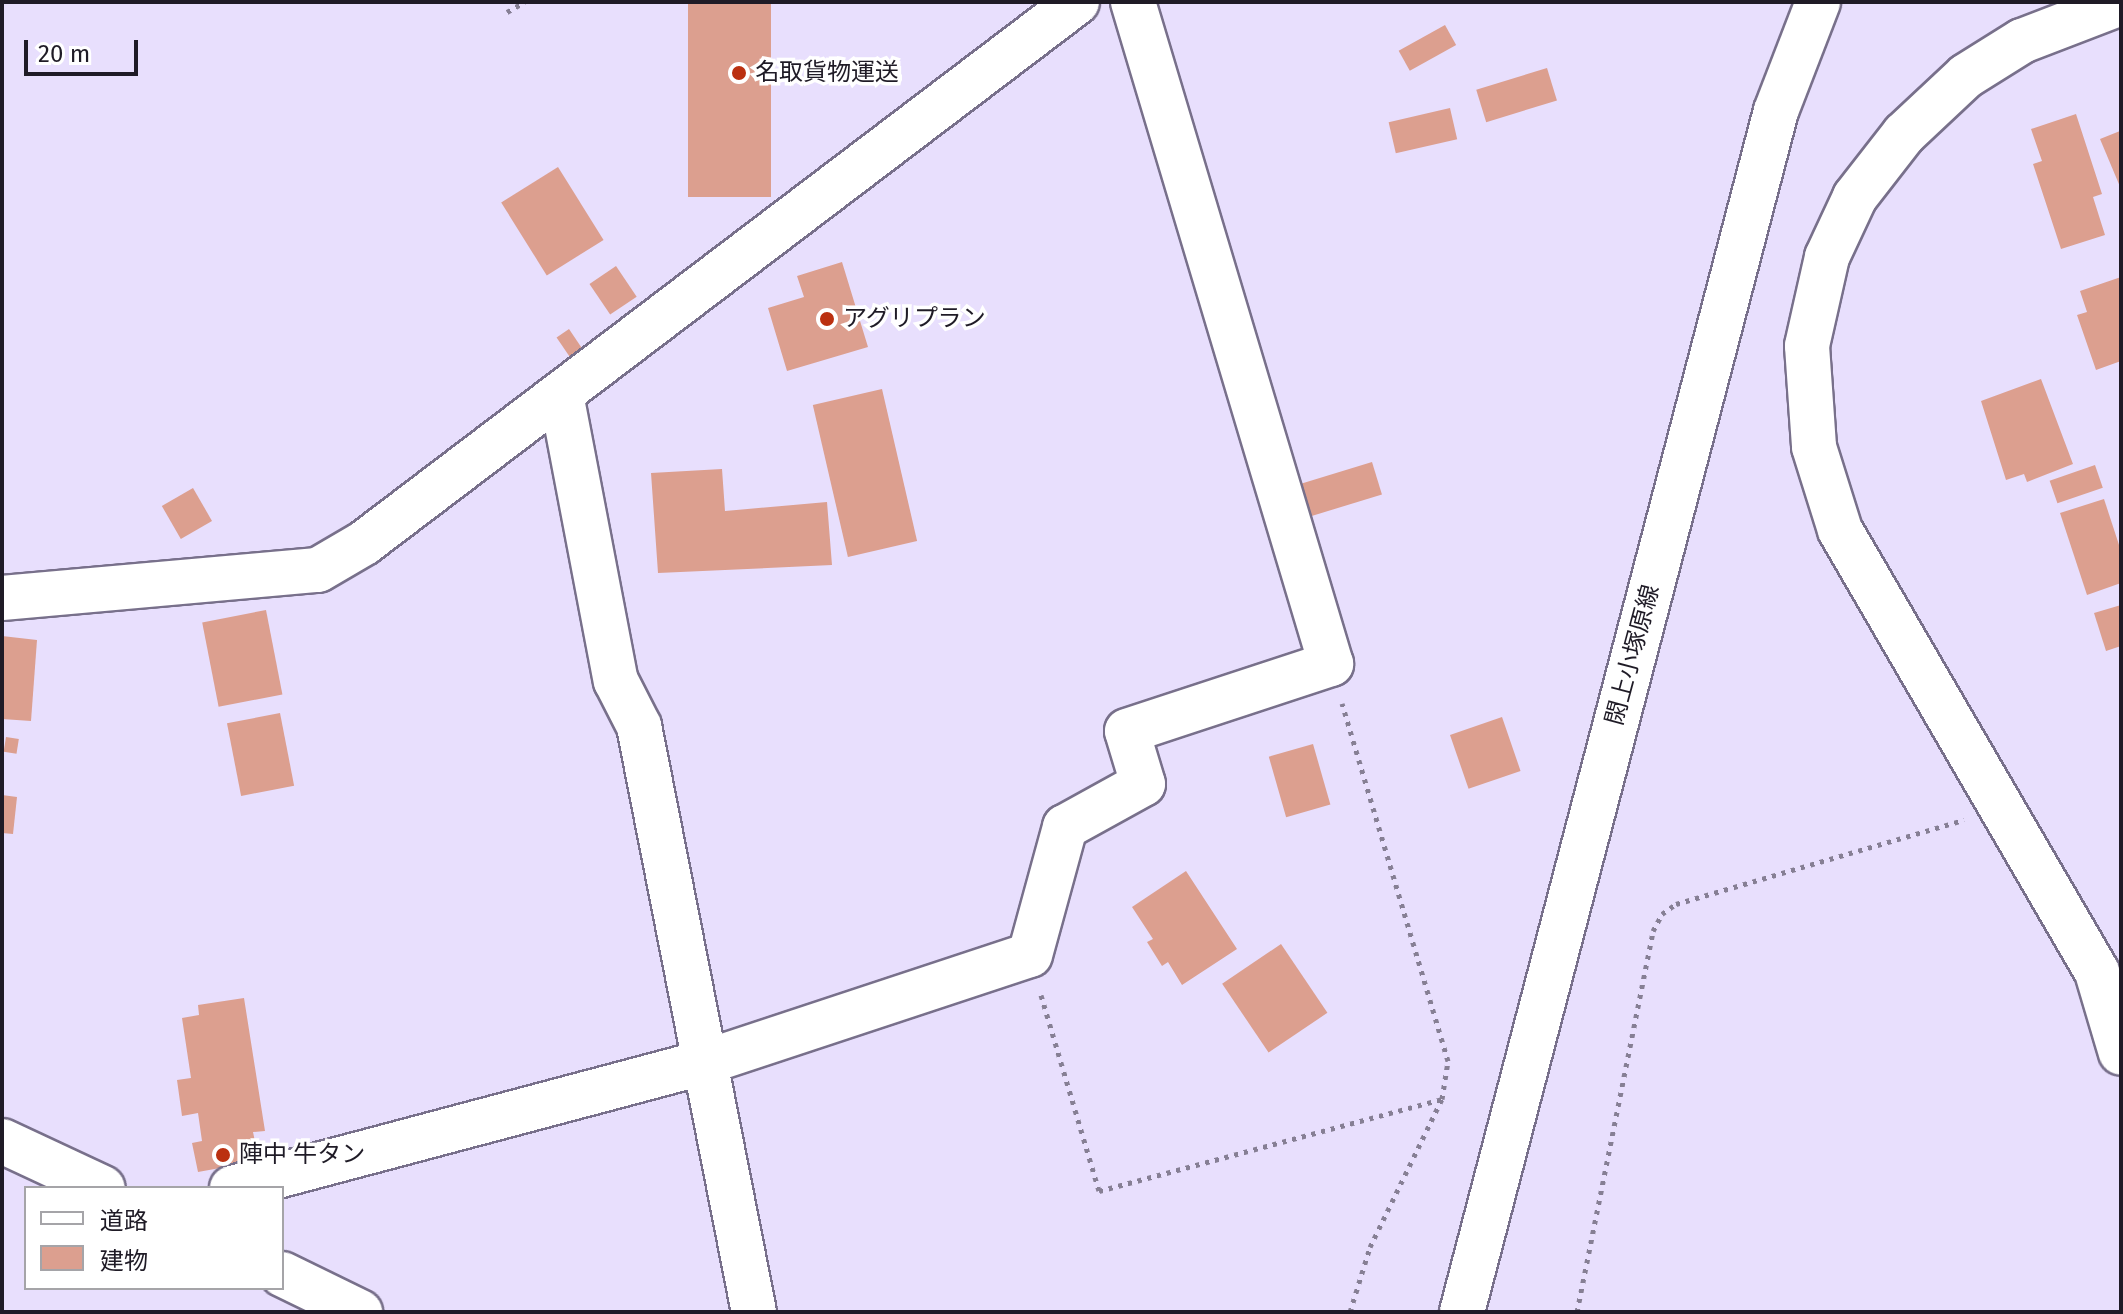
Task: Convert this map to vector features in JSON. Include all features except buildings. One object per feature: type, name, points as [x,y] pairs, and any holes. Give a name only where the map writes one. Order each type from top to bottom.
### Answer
[{"type":"street","points":[[2,598],[318,570],[364,543],[1077,2]]},
{"type":"street","points":[[240,1186],[703,1063],[1030,955],[1065,827],[1143,784],[1127,731],[1331,664],[1133,2]]},
{"type":"street","name":"閖上小塚原線","points":[[1462,1312],[1776,111],[1818,2]]},
{"type":"street","points":[[2116,3],[2011,48],[1966,76],[1904,134],[1855,197],[1827,257],[1807,346],[1814,447],[1840,530],[2097,972],[2121,1053]]},
{"type":"street","points":[[561,394],[616,681],[639,726],[754,1312]]},
{"type":"street","points":[[2,1141],[99,1186]]},
{"type":"street","points":[[284,1275],[360,1312]]},
{"type":"path","points":[[507,12],[524,2]]},
{"type":"path","points":[[1331,664],[1448,1061],[1442,1099],[1370,1247],[1350,1312]]},
{"type":"path","points":[[1577,1312],[1653,931],[1662,914],[1676,904],[2004,809]]},
{"type":"path","points":[[1030,955],[1099,1191],[1442,1099]]},
{"type":"place","name":"名取貨物運送","points":[[739,73]]},
{"type":"place","name":"アグリプラン","points":[[827,319]]},
{"type":"place","name":"陣中 牛タン","points":[[223,1155]]}]
